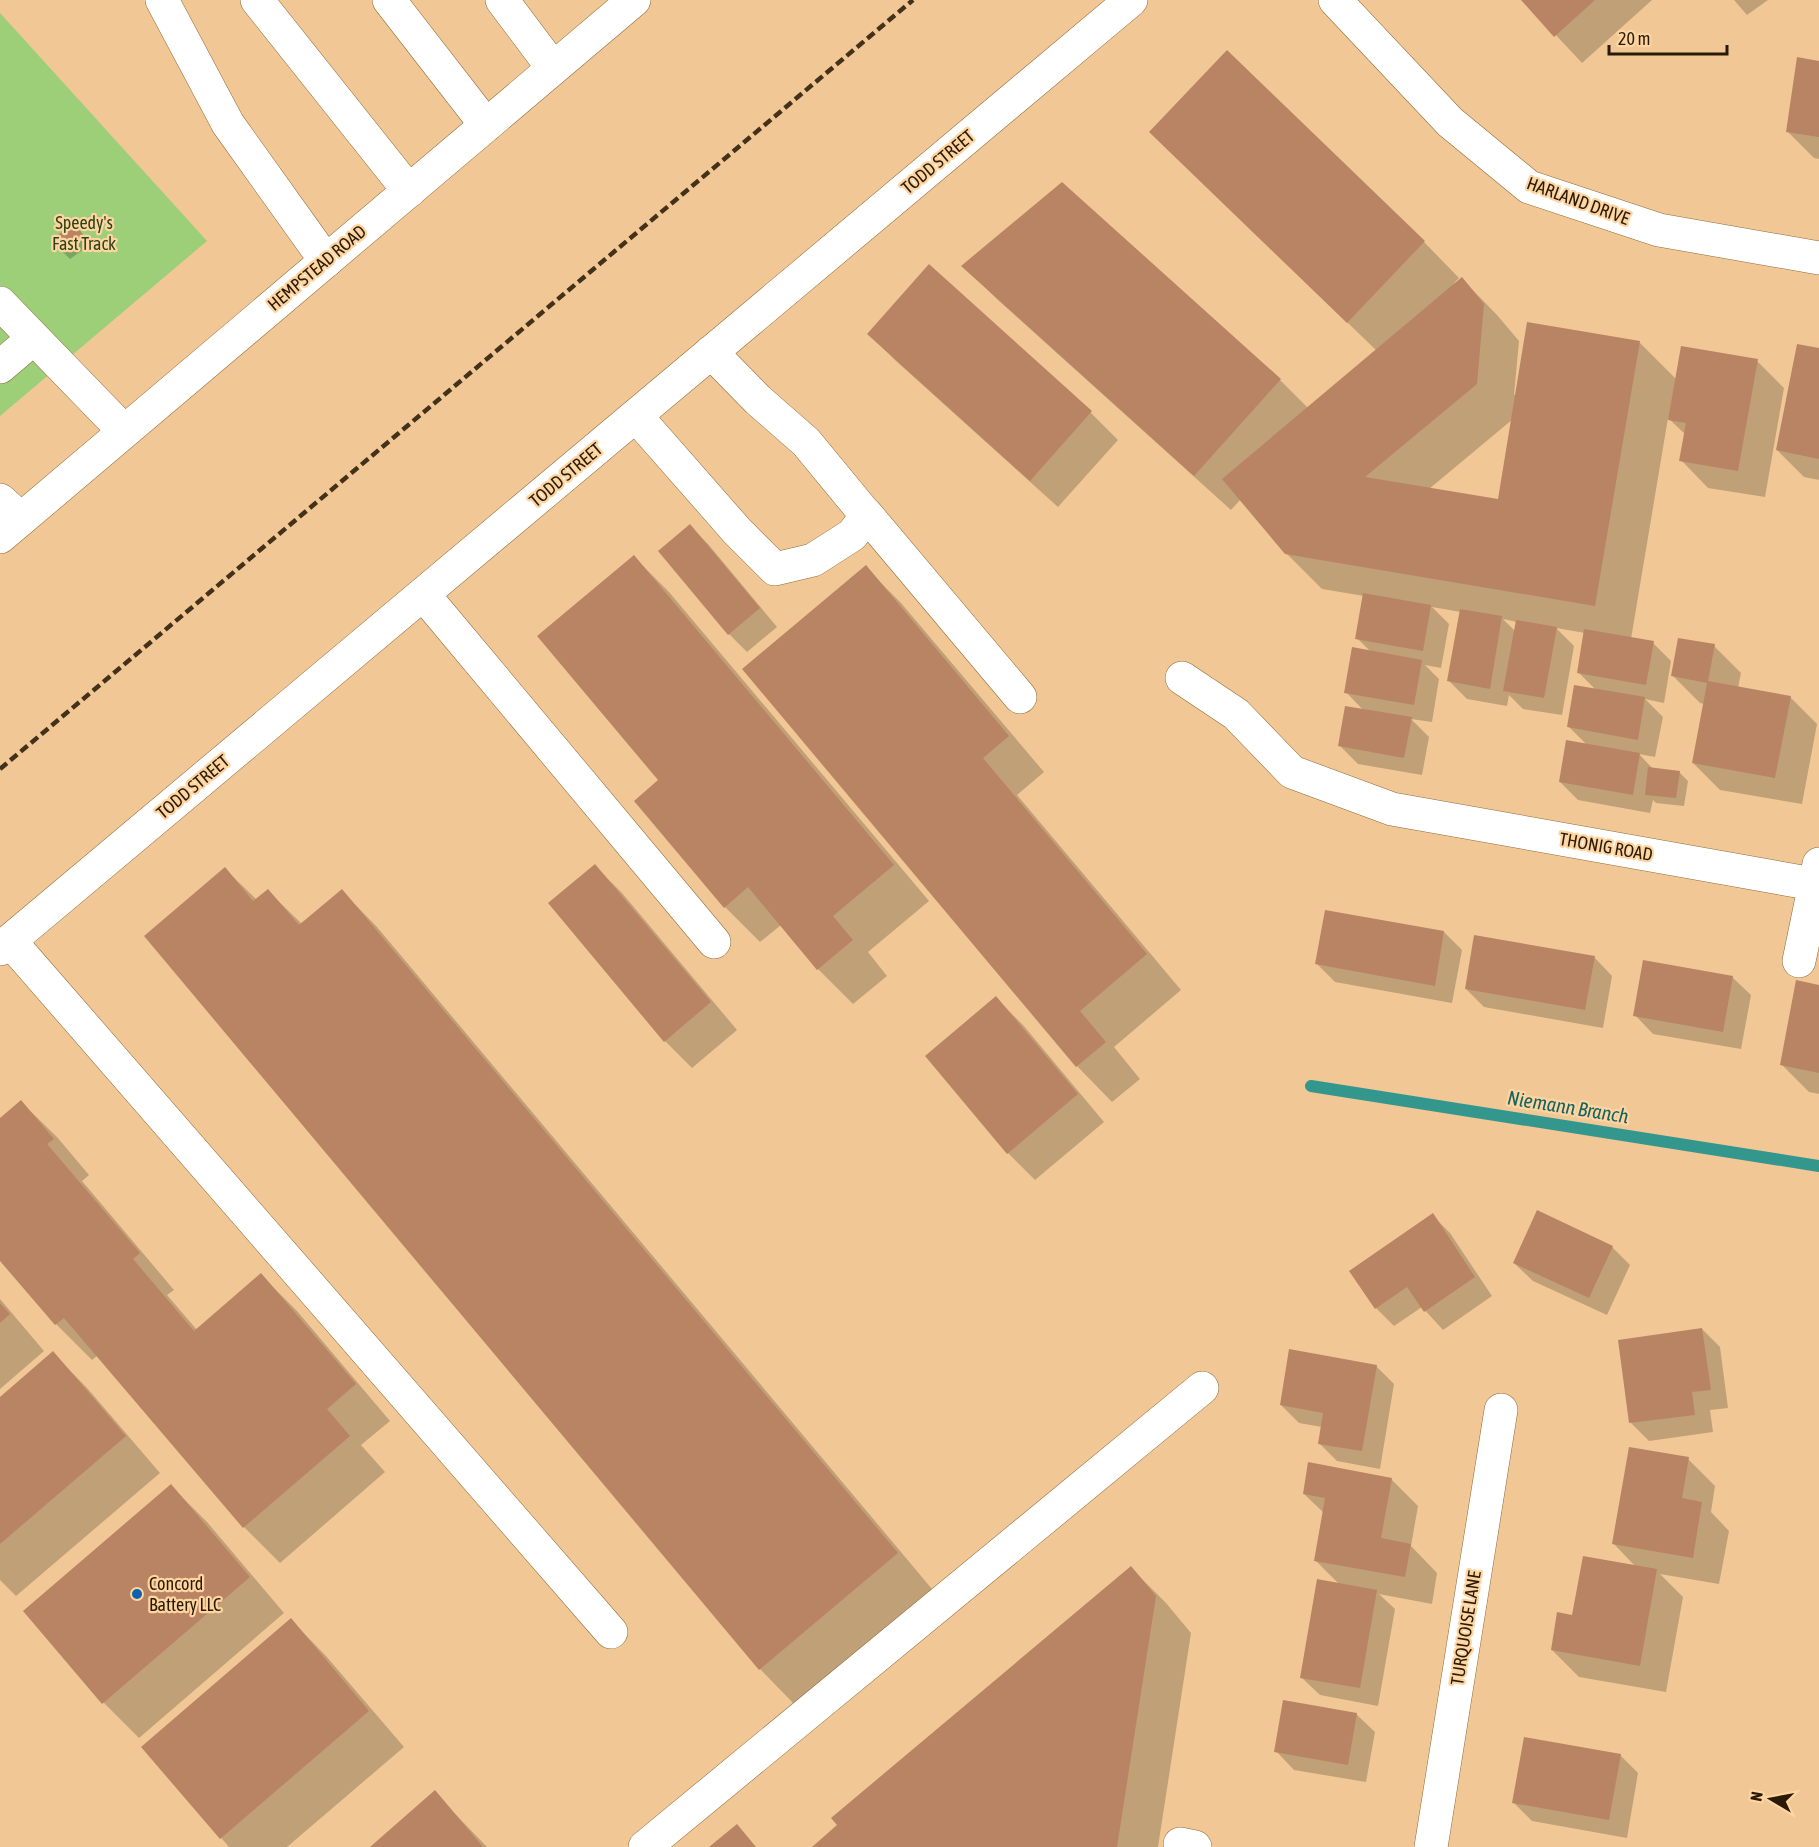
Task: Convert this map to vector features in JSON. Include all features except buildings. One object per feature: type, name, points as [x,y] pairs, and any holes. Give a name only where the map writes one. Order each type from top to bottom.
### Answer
[{"type":"street","points":[[162,0],[228,124],[326,261]]},
{"type":"street","points":[[256,0],[409,191]]},
{"type":"street","points":[[389,0],[486,125]]},
{"type":"street","points":[[502,0],[553,68]]},
{"type":"street","name":"HEMPSTEAD ROAD","points":[[7,519],[124,432],[634,0]]},
{"type":"street","name":"TODD STREET","points":[[5,945],[1131,0]]},
{"type":"street","name":"HARLAND DRIVE","points":[[1335,0],[1450,122],[1528,187],[1659,230],[1819,258]]},
{"type":"street","points":[[0,303],[124,432]]},
{"type":"street","points":[[0,367],[34,338]]},
{"type":"street","points":[[711,352],[758,400],[806,442],[1020,697]]},
{"type":"street","points":[[636,416],[737,531],[775,569],[813,561],[852,535],[867,516],[866,514]]},
{"type":"street","points":[[423,594],[714,942]]},
{"type":"street","name":"THONIG ROAD","points":[[1182,678],[1236,714],[1292,772],[1392,809],[1818,878]]},
{"type":"street","points":[[1799,960],[1818,878]]},
{"type":"street","points":[[5,945],[611,1632]]},
{"type":"street","points":[[645,1847],[1202,1388]]},
{"type":"street","name":"TURQUOISE LANE","points":[[1431,1847],[1501,1410]]},
{"type":"green space","name":"Speedy's Fast Track","points":[[0,13],[207,241],[0,416]]},
{"type":"waterway","name":"Niemann Branch","points":[[1311,1086],[1819,1166]]},
{"type":"railway","points":[[0,769],[913,0]]},
{"type":"place","name":"Concord Battery LLC","points":[[137,1594]]}]
